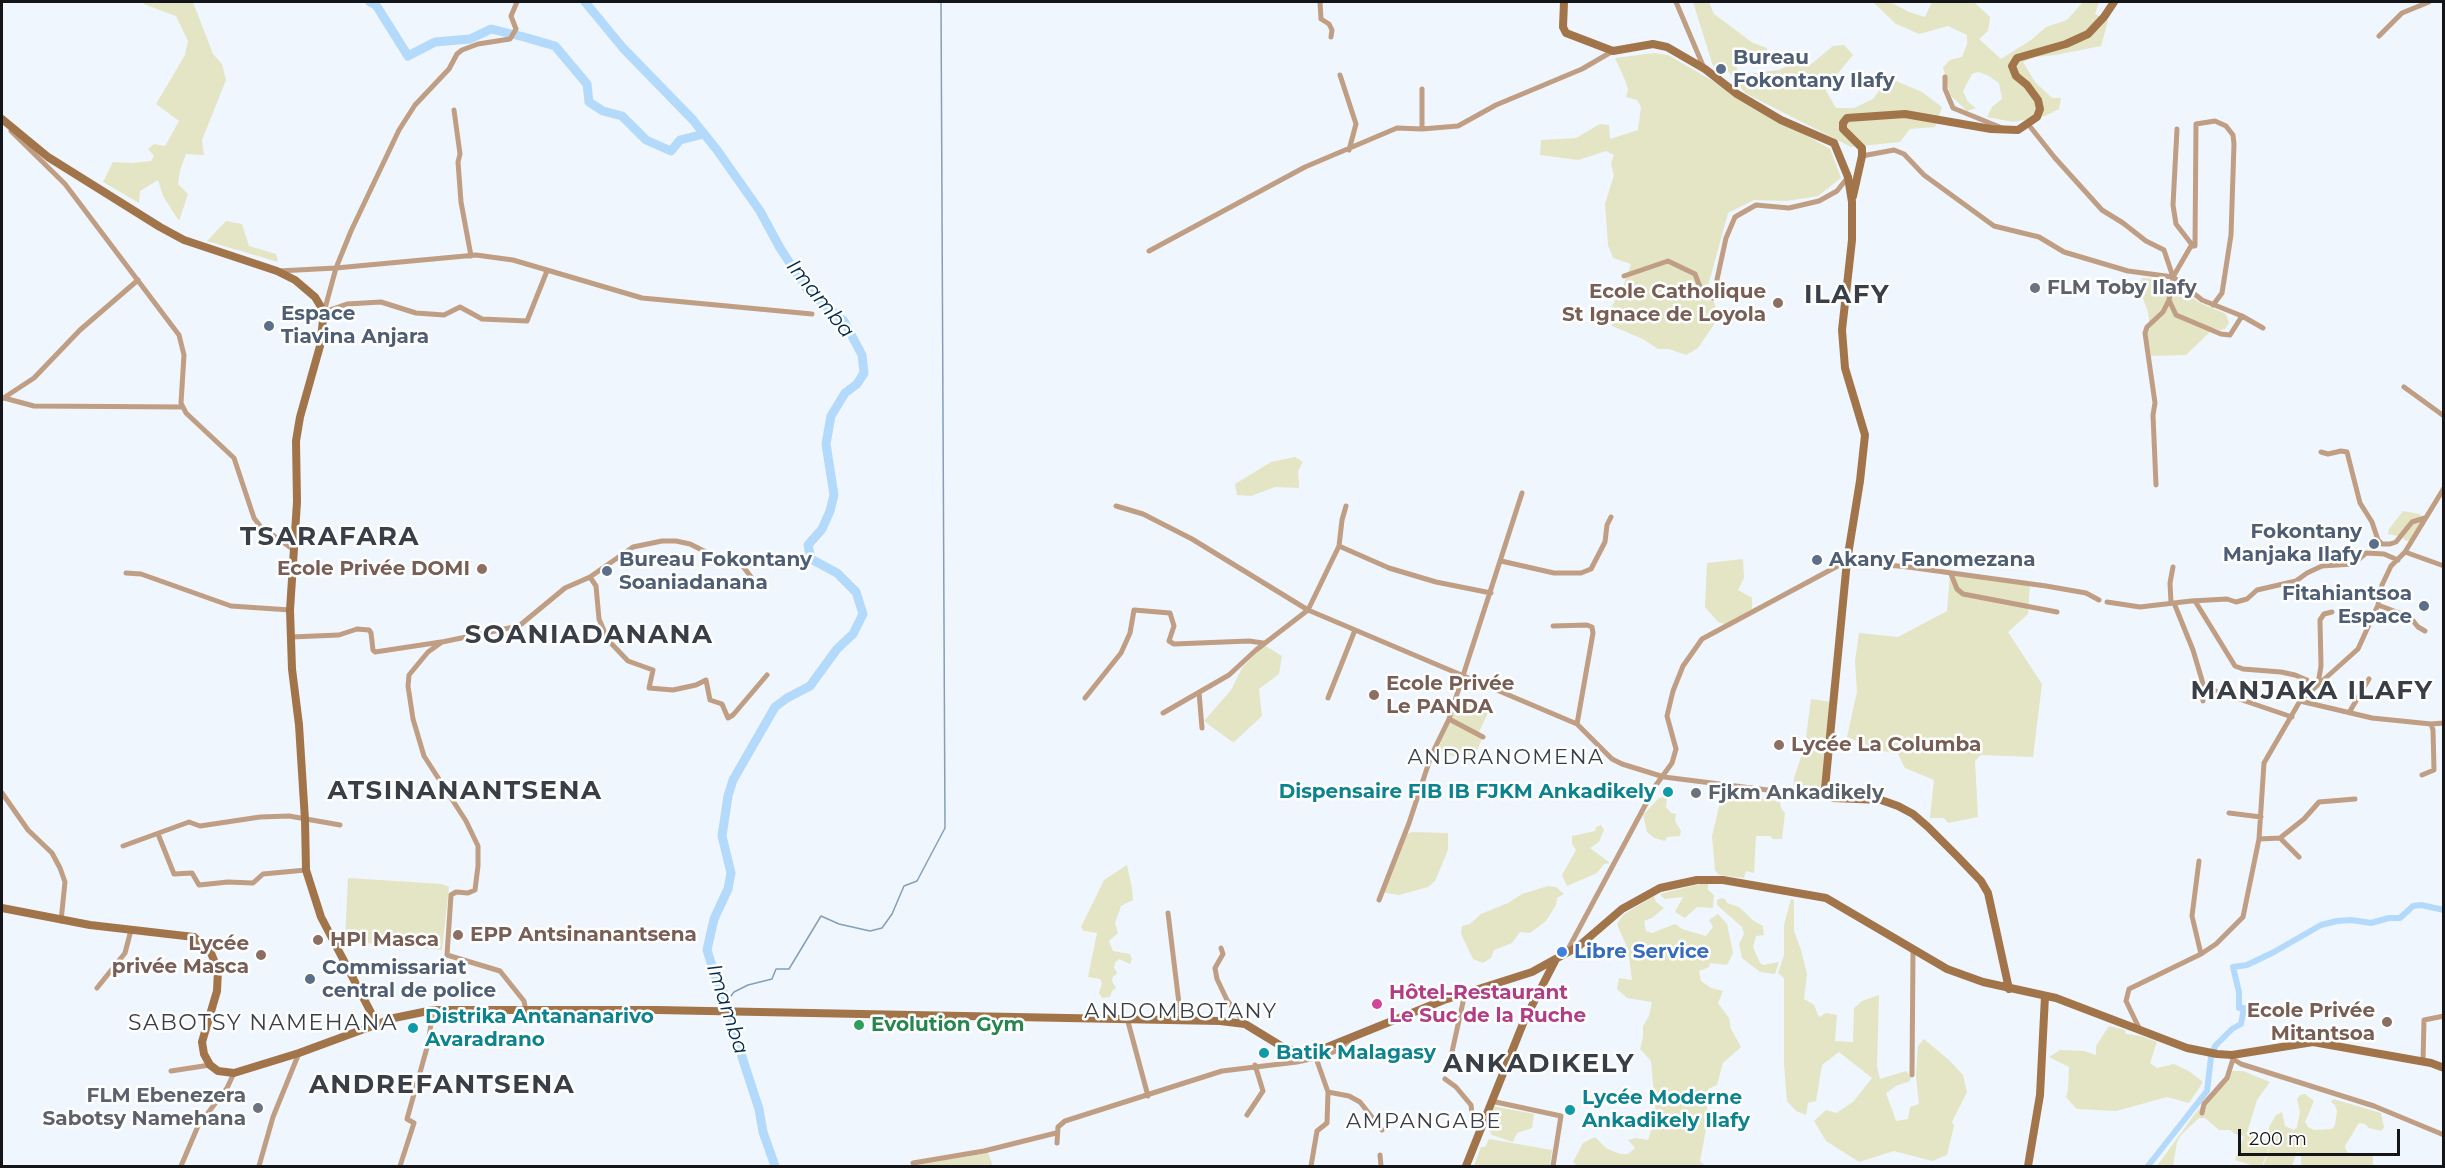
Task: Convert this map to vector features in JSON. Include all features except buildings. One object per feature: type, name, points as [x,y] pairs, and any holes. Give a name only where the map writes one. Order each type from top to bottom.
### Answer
[{"type":"street","points":[[377,1024],[321,917],[306,870],[305,820],[290,610],[294,550],[296,441],[300,417],[320,346],[324,312],[336,268],[399,130],[415,105],[449,69],[457,54],[478,44],[510,39],[516,29],[511,16],[517,2]]},
{"type":"street","points":[[1320,2],[1321,20],[1329,24],[1332,30],[1331,37]]},
{"type":"street","points":[[1564,2],[1563,27],[1566,33],[1613,51]]},
{"type":"street","points":[[1676,2],[1705,69]]},
{"type":"street","points":[[1852,202],[1862,148],[1843,129],[1843,123],[1847,118],[1905,114],[1991,129],[2018,130],[2037,117],[2040,109],[2038,100],[2027,85],[2016,76],[2012,66],[2017,58],[2066,44],[2088,34],[2114,2]]},
{"type":"street","points":[[2379,36],[2402,13],[2429,2]]},
{"type":"street","points":[[1149,251],[1305,167],[1397,128],[1422,129],[1458,126],[1496,105],[1582,69],[1613,51],[1653,44],[1667,47],[1705,69],[1737,94],[1781,120],[1834,143],[1848,177],[1852,202],[1852,240],[1842,330],[1845,368],[1865,435],[1847,561],[1825,788],[1826,794],[1833,798]]},
{"type":"street","points":[[1340,75],[1356,124],[1349,150]]},
{"type":"street","points":[[1945,77],[1945,89],[1953,108],[2009,130]]},
{"type":"street","points":[[1422,89],[1422,129]]},
{"type":"street","points":[[454,110],[460,154],[458,162],[461,202],[471,256]]},
{"type":"street","points":[[2,119],[48,157],[160,227],[202,246],[277,271],[309,291],[324,312]]},
{"type":"street","points":[[2,119],[65,184],[179,335],[184,355],[181,403],[186,413],[234,458],[254,518],[260,526],[294,550]]},
{"type":"street","points":[[2156,485],[2153,415],[2155,403],[2145,333],[2147,327],[2163,312],[2169,300],[2173,277],[2191,246],[2195,246],[2196,124],[2216,121],[2226,126],[2233,135],[2234,144],[2231,235],[2222,293],[2213,305]]},
{"type":"street","points":[[2028,124],[2102,210],[2123,223],[2146,242],[2164,250],[2173,277]]},
{"type":"street","points":[[2177,129],[2173,205],[2176,224],[2191,246]]},
{"type":"street","points":[[1862,156],[1894,150],[1904,154],[1924,175],[1994,226],[2039,237],[2064,252],[2128,271],[2173,277],[2202,300],[2242,316],[2263,328]]},
{"type":"street","points":[[1624,276],[1668,261],[1695,274],[1700,287],[1713,298],[1726,238],[1735,217],[1756,206],[1789,207],[1819,201],[1837,191],[1848,177]]},
{"type":"street","points":[[277,271],[471,256],[513,261],[642,298],[812,315]]},
{"type":"street","points":[[324,312],[347,304],[381,302],[416,313],[444,315],[460,307],[482,319],[526,321],[547,271]]},
{"type":"street","points":[[3,398],[34,378],[80,330],[138,280]]},
{"type":"street","points":[[2169,300],[2176,315],[2230,335],[2242,316]]},
{"type":"street","points":[[2404,387],[2444,416]]},
{"type":"street","points":[[3,398],[34,406],[183,407]]},
{"type":"street","points":[[2321,452],[2328,454],[2347,452],[2360,503],[2382,544],[2396,542],[2412,522],[2426,518]]},
{"type":"street","points":[[2140,1031],[2126,1000],[2129,989],[2201,954],[2222,940],[2242,917],[2259,839],[2264,763],[2300,701],[2358,649],[2378,605],[2382,585],[2391,566],[2405,552],[2444,488]]},
{"type":"street","points":[[1378,900],[1409,823],[1431,756],[1449,719],[1522,493]]},
{"type":"street","points":[[1116,506],[1143,514],[1192,538],[1308,610],[1577,724],[1612,759],[1664,777],[1833,798],[1881,800],[1913,814],[1932,830],[1981,881],[1988,893],[2009,989]]},
{"type":"street","points":[[1163,713],[1229,675],[1308,610],[1339,546],[1346,507]]},
{"type":"street","points":[[1501,561],[1554,573],[1581,573],[1591,569],[1596,561],[1605,542],[1607,525],[1611,517]]},
{"type":"street","points":[[291,637],[336,636],[357,629],[369,630],[374,652],[442,642],[519,626],[565,588],[590,578],[633,547],[662,541],[690,544],[726,562],[736,557],[751,577],[751,584],[725,588]]},
{"type":"street","points":[[1339,546],[1389,568],[1436,582],[1491,592]]},
{"type":"street","points":[[2405,552],[2444,566]]},
{"type":"street","points":[[2107,602],[2140,607],[2227,599],[2236,602],[2247,599],[2257,590],[2296,581],[2322,566],[2353,564],[2366,553],[2384,554],[2398,560]]},
{"type":"street","points":[[1565,954],[1656,785],[1672,763],[1676,749],[1667,716],[1673,691],[1683,666],[1702,639],[1847,561],[2046,586],[2086,594],[2099,600]]},
{"type":"street","points":[[2173,567],[2170,583],[2173,603],[2199,667],[2203,701]]},
{"type":"street","points":[[126,573],[141,574],[231,606],[290,610]]},
{"type":"street","points":[[1951,574],[1957,589],[1963,594],[2058,612]]},
{"type":"street","points":[[590,578],[596,586],[599,619],[608,640],[628,661],[653,670],[649,688],[673,690],[696,685],[706,680],[710,700],[722,704],[728,718],[766,675]]},
{"type":"street","points":[[2195,601],[2235,666],[2295,675],[2307,680],[2312,690]]},
{"type":"street","points":[[2378,605],[2410,617],[2424,632]]},
{"type":"street","points":[[1085,698],[1121,653],[1131,633],[1134,610],[1170,613],[1174,626],[1168,641],[1174,644],[1249,641],[1264,644]]},
{"type":"street","points":[[2318,684],[2321,666],[2320,620],[2324,614],[2332,612]]},
{"type":"street","points":[[1552,626],[1587,625],[1592,627],[1593,633],[1577,724]]},
{"type":"street","points":[[1328,698],[1355,630]]},
{"type":"street","points":[[442,642],[428,652],[409,675],[408,686],[413,719],[424,756],[466,821],[478,846],[475,890],[468,893],[456,892],[451,895],[445,951],[447,955],[500,971],[525,1001],[526,1011]]},
{"type":"street","points":[[2350,711],[2369,679]]},
{"type":"street","points":[[2201,683],[2206,688],[2292,717]]},
{"type":"street","points":[[1199,692],[1202,728]]},
{"type":"street","points":[[2300,701],[2372,718],[2431,724],[2444,723]]},
{"type":"street","points":[[1449,719],[1483,736]]},
{"type":"street","points":[[2422,775],[2434,770],[2431,724]]},
{"type":"street","points":[[2,793],[28,830],[52,853],[60,868],[65,882],[61,921]]},
{"type":"street","points":[[2259,839],[2280,838],[2304,819],[2319,802],[2355,799]]},
{"type":"street","points":[[2229,813],[2261,817]]},
{"type":"street","points":[[123,846],[189,822],[200,826],[278,816],[340,825]]},
{"type":"street","points":[[158,834],[174,874],[192,873],[199,885],[228,882],[253,883],[263,874],[306,870]]},
{"type":"street","points":[[2280,838],[2299,857]]},
{"type":"street","points":[[2199,861],[2192,916],[2201,954]]},
{"type":"street","points":[[1221,948],[1224,954],[1215,968],[1217,979],[1227,1000],[1245,1024],[1280,1047],[1304,1052],[1320,1050],[1466,993],[1532,972],[1579,946],[1622,909],[1660,888],[1696,880],[1723,880],[1826,898],[1947,969],[2009,989],[2045,996],[2187,1048],[2232,1057],[2296,1043],[2313,1042],[2444,1068]]},
{"type":"street","points":[[2,908],[61,921],[194,937],[212,953],[218,970],[217,991],[202,1042],[204,1054],[210,1065],[218,1071],[234,1073],[299,1053],[397,1017],[433,1010],[725,1011],[1127,1018],[1245,1024]]},
{"type":"street","points":[[1168,913],[1181,1020]]},
{"type":"street","points":[[97,988],[125,953],[131,930]]},
{"type":"street","points":[[1912,1075],[1913,951]]},
{"type":"street","points":[[1466,1167],[1479,1129],[1524,1021],[1556,960]]},
{"type":"street","points":[[1452,1052],[1466,993]]},
{"type":"street","points":[[2028,1167],[2040,1095],[2045,996]]},
{"type":"street","points":[[400,1167],[414,1123],[407,1119],[428,1044],[433,1010]]},
{"type":"street","points":[[2423,1062],[2424,1020],[2444,1016]]},
{"type":"street","points":[[1127,1018],[1148,1095]]},
{"type":"street","points":[[1057,1143],[1058,1126],[1065,1121],[1222,1071],[1316,1058],[1338,1050],[1354,1036]]},
{"type":"street","points":[[259,1167],[273,1117],[299,1053]]},
{"type":"street","points":[[2202,1113],[2204,1104],[2227,1078],[2232,1057]]},
{"type":"street","points":[[2232,1057],[2241,1064],[2400,1116],[2444,1135]]},
{"type":"street","points":[[1311,1167],[1317,1131],[1327,1123],[1328,1092],[1316,1058]]},
{"type":"street","points":[[171,1071],[210,1065]]},
{"type":"street","points":[[1247,1115],[1263,1091],[1255,1065]]},
{"type":"street","points":[[181,1167],[198,1126],[227,1088],[234,1073]]},
{"type":"street","points":[[1445,1079],[1456,1087],[1468,1101],[1473,1110],[1473,1122],[1479,1129]]},
{"type":"street","points":[[1328,1092],[1349,1096],[1360,1102],[1382,1130]]},
{"type":"street","points":[[1491,1101],[1561,1116],[1553,1167]]},
{"type":"street","points":[[914,1163],[984,1151],[1056,1133]]},
{"type":"street","points":[[1380,1155],[1381,1167]]},
{"type":"green space","points":[[141,2],[193,2],[213,54],[222,64],[226,80],[202,140],[204,155],[186,154],[180,170],[178,184],[188,194],[179,221],[163,196],[158,180],[140,191],[139,203],[103,182],[113,162],[151,161],[154,156],[148,149],[154,144],[165,146],[179,121],[156,104],[185,55],[188,41],[176,16]]},
{"type":"green space","points":[[1693,2],[1709,2],[1714,14],[1753,43],[1767,48],[1768,57],[1735,64],[1738,71],[1745,74],[1779,70],[1800,60],[1810,65],[1833,46],[1844,45],[1853,55],[1825,89],[1836,108],[1854,108],[1873,99],[1887,80],[1896,81],[1922,92],[1942,107],[1935,127],[1910,129],[1900,142],[1851,147],[1745,93],[1721,62],[1713,66]]},
{"type":"green space","points":[[1873,2],[1890,2],[1925,17],[1932,2],[1975,3],[1990,17],[1988,31],[1979,39],[2001,59],[2031,40],[2046,27],[2067,20],[2083,2],[2099,2],[2095,14],[2108,21],[2101,46],[2035,57],[2023,62],[2035,82],[2052,98],[2061,98],[2059,109],[2045,116],[2013,122],[1987,117],[1992,107],[2002,99],[1999,83],[1987,75],[1978,72],[1972,74],[1963,91],[1968,102],[1976,108],[1967,111],[1950,95],[1943,67],[1950,60],[1962,57],[1967,44],[1967,35],[1948,26],[1919,34],[1896,24]]},
{"type":"green space","points":[[1654,53],[1668,55],[1830,149],[1841,178],[1818,196],[1786,201],[1754,200],[1728,213],[1708,286],[1719,317],[1698,348],[1686,355],[1669,349],[1658,349],[1643,339],[1612,326],[1611,308],[1624,284],[1631,264],[1613,258],[1608,245],[1605,204],[1614,175],[1611,164],[1614,155],[1606,151],[1578,160],[1540,155],[1541,140],[1576,138],[1600,124],[1609,125],[1610,139],[1638,130],[1641,107],[1637,100],[1626,97],[1628,90],[1615,58]]},
{"type":"green space","points":[[226,221],[242,224],[249,246],[276,254],[278,262],[207,241]]},
{"type":"green space","points":[[2142,278],[2162,279],[2175,283],[2198,302],[2226,314],[2229,323],[2225,329],[2214,328],[2186,355],[2151,356],[2147,333],[2150,328],[2148,312],[2139,287]]},
{"type":"green space","points":[[1295,457],[1303,462],[1298,471],[1299,488],[1275,487],[1251,496],[1237,495],[1235,484],[1271,462]]},
{"type":"green space","points":[[2403,511],[2419,514],[2425,518],[2413,539],[2406,541],[2402,537],[2388,534],[2389,529]]},
{"type":"green space","points":[[1743,559],[1744,578],[1738,590],[1752,598],[1752,609],[1725,624],[1718,622],[1705,607],[1707,563]]},
{"type":"green space","points":[[1950,574],[2030,584],[2028,614],[2008,632],[2042,684],[2033,757],[1981,755],[1975,761],[1978,817],[1948,823],[1944,818],[1930,818],[1934,780],[1905,768],[1898,754],[1879,750],[1847,737],[1857,692],[1855,661],[1859,633],[1898,637],[1947,611]]},
{"type":"green space","points":[[1264,645],[1282,656],[1279,674],[1259,689],[1262,716],[1234,742],[1204,721],[1231,690],[1242,668]]},
{"type":"green space","points":[[1460,698],[1489,711],[1477,736],[1482,739],[1472,762],[1437,751]]},
{"type":"green space","points":[[1811,699],[1831,702],[1820,793],[1793,793],[1794,778],[1805,745]]},
{"type":"green space","points":[[1723,790],[1780,802],[1785,813],[1782,839],[1756,836],[1754,873],[1746,871],[1744,878],[1719,875],[1715,870],[1712,836]]},
{"type":"green space","points":[[1659,798],[1667,798],[1666,807],[1671,813],[1676,814],[1675,821],[1681,831],[1680,836],[1667,837],[1665,841],[1654,838],[1647,832],[1643,815]]},
{"type":"green space","points":[[1601,825],[1604,830],[1599,842],[1590,848],[1610,863],[1604,864],[1597,873],[1567,886],[1562,875],[1576,850],[1572,844],[1572,836],[1595,831],[1596,827]]},
{"type":"green space","points":[[1412,832],[1448,833],[1448,850],[1435,881],[1428,887],[1399,895],[1381,892],[1407,834]]},
{"type":"green space","points":[[1127,865],[1133,900],[1121,906],[1115,923],[1118,933],[1109,941],[1113,951],[1130,954],[1132,959],[1130,964],[1119,959],[1115,963],[1114,968],[1117,972],[1112,981],[1116,988],[1110,997],[1102,998],[1099,993],[1102,983],[1100,979],[1088,977],[1097,933],[1084,931],[1081,927],[1104,880]]},
{"type":"green space","points":[[348,878],[442,884],[449,887],[442,950],[345,941]]},
{"type":"green space","points":[[1708,882],[1708,890],[1714,895],[1713,908],[1697,907],[1685,918],[1675,912],[1683,897],[1664,899],[1660,894]]},
{"type":"green space","points":[[1548,886],[1556,887],[1564,894],[1557,898],[1556,905],[1546,921],[1530,933],[1520,932],[1512,943],[1494,950],[1491,958],[1483,963],[1473,959],[1461,934],[1462,926],[1470,924],[1481,914],[1508,903],[1522,894]]},
{"type":"green space","points":[[1654,896],[1656,902],[1664,908],[1652,918],[1644,921],[1646,931],[1652,933],[1675,924],[1682,929],[1706,936],[1713,927],[1709,920],[1718,914],[1727,924],[1733,953],[1727,965],[1710,963],[1709,967],[1699,971],[1701,981],[1711,988],[1723,991],[1718,1003],[1729,1018],[1731,1029],[1741,1047],[1723,1063],[1717,1085],[1708,1089],[1707,1115],[1710,1126],[1706,1129],[1700,1161],[1705,1166],[1577,1166],[1573,1162],[1583,1143],[1595,1137],[1606,1148],[1620,1154],[1628,1154],[1635,1148],[1628,1140],[1636,1138],[1648,1140],[1656,1116],[1651,1061],[1640,1049],[1643,1026],[1649,1016],[1652,1002],[1627,998],[1617,989],[1619,978],[1632,980],[1628,950],[1617,924],[1623,915]]},
{"type":"green space","points":[[1721,898],[1739,907],[1763,926],[1764,935],[1756,936],[1753,947],[1763,965],[1779,962],[1775,974],[1760,972],[1742,958],[1739,944],[1744,934],[1742,927],[1717,905],[1717,900]]},
{"type":"green space","points":[[1791,899],[1794,900],[1794,931],[1807,974],[1804,999],[1814,1005],[1819,1017],[1826,1013],[1837,1015],[1835,1041],[1853,1042],[1854,1008],[1862,1001],[1879,995],[1877,1067],[1880,1079],[1906,1071],[1911,1077],[1910,1081],[1886,1093],[1896,1121],[1908,1119],[1910,1107],[1919,1104],[1916,1076],[1918,1046],[1924,1039],[1963,1075],[1967,1092],[1952,1122],[1954,1126],[1947,1155],[1932,1161],[1894,1151],[1859,1162],[1826,1141],[1814,1121],[1826,1110],[1836,1113],[1853,1102],[1872,1078],[1839,1052],[1822,1065],[1816,1101],[1808,1103],[1806,1115],[1796,1111],[1787,1101],[1784,1064],[1784,978],[1778,973],[1784,955],[1784,925]]},
{"type":"green space","points":[[2109,1026],[2125,1030],[2126,1034],[2141,1036],[2157,1042],[2150,1063],[2157,1068],[2174,1064],[2189,1071],[2203,1082],[2189,1103],[2167,1097],[2116,1111],[2077,1109],[2066,1097],[2069,1067],[2049,1057],[2060,1050],[2084,1051],[2096,1055],[2096,1046]]},
{"type":"green space","points":[[2231,1071],[2243,1071],[2270,1082],[2257,1100],[2247,1133],[2271,1142],[2262,1166],[2235,1160],[2244,1136],[2230,1130],[2219,1130],[2205,1118],[2199,1118],[2177,1142],[2173,1166],[2157,1166],[2194,1115]]},
{"type":"green space","points":[[2305,1094],[2314,1101],[2305,1122],[2314,1130],[2332,1129],[2335,1125],[2337,1111],[2331,1102],[2333,1099],[2381,1113],[2384,1127],[2381,1131],[2359,1123],[2345,1146],[2351,1155],[2373,1153],[2373,1166],[2301,1166],[2301,1153],[2297,1152],[2292,1166],[2263,1166],[2272,1142],[2278,1144],[2271,1140],[2269,1135],[2269,1127],[2276,1115],[2282,1112],[2285,1126],[2294,1130],[2297,1127],[2300,1112],[2297,1099],[2300,1095]]},
{"type":"green space","points":[[1493,1106],[1534,1114],[1532,1128],[1517,1133],[1513,1142],[1492,1135],[1486,1125]]},
{"type":"green space","points":[[1489,1139],[1552,1150],[1550,1166],[1474,1166],[1481,1147],[1485,1147]]},
{"type":"green space","points":[[988,1153],[993,1166],[907,1166]]},
{"type":"waterway","points":[[370,2],[376,5],[408,56],[435,42],[470,39],[491,29],[524,37],[555,46],[587,84],[589,102],[603,111],[622,116],[646,140],[671,151],[680,140],[704,134]]},
{"type":"waterway","name":"Imamba","points":[[585,2],[623,48],[693,120],[717,150],[760,211],[780,248],[809,292],[844,321],[862,355],[864,373],[857,384],[845,393],[831,416],[826,444],[834,495],[822,529],[808,545],[811,559],[837,573],[856,592],[863,614],[853,634],[837,649],[810,686],[775,707],[733,780],[728,796],[722,836],[731,873],[728,889],[714,919],[707,950],[727,1001],[759,1109],[763,1132],[775,1166]]},
{"type":"waterway","points":[[727,1001],[734,992],[748,985],[772,979],[776,969],[789,969],[821,916],[839,924],[870,931],[882,928],[892,914],[904,886],[917,881],[945,828],[941,2]]},
{"type":"waterway","points":[[2148,1166],[2207,1091],[2211,1057],[2215,1046],[2232,1029],[2241,1024],[2244,1008],[2239,1008],[2239,992],[2233,967],[2247,965],[2321,925],[2337,921],[2351,920],[2371,923],[2389,918],[2400,918],[2413,906],[2421,905],[2444,910]]},
{"type":"place","name":"Bureau Fokontany Ilafy","points":[[1721,69]]},
{"type":"place","name":"FLM Toby Ilafy","points":[[2035,288]]},
{"type":"place","name":"Ecole Catholique St Ignace de Loyola","points":[[1778,303]]},
{"type":"place","name":"Espace Tiavina Anjara","points":[[269,326]]},
{"type":"place","name":"Fokontany Manjaka Ilafy","points":[[2374,544]]},
{"type":"place","name":"Akany Fanomezana","points":[[1817,560]]},
{"type":"place","name":"Ecole Privée DOMI","points":[[482,569]]},
{"type":"place","name":"Bureau Fokontany Soaniadanana","points":[[607,571]]},
{"type":"place","name":"Fitahiantsoa Espace","points":[[2424,606]]},
{"type":"place","name":"Ecole Privée Le PANDA","points":[[1374,695]]},
{"type":"place","name":"Lycée La Columba","points":[[1779,745]]},
{"type":"place","name":"Dispensaire FIB IB FJKM Ankadikely","points":[[1668,792]]},
{"type":"place","name":"Fjkm Ankadikely","points":[[1696,793]]},
{"type":"place","name":"EPP Antsinanantsena","points":[[458,935]]},
{"type":"place","name":"HPI Masca","points":[[318,940]]},
{"type":"place","name":"Libre Service","points":[[1562,952]]},
{"type":"place","name":"Lycée privée Masca","points":[[261,955]]},
{"type":"place","name":"Commissariat central de police","points":[[310,979]]},
{"type":"place","name":"Hôtel-Restaurant Le Suc de la Ruche","points":[[1377,1004]]},
{"type":"place","name":"Ecole Privée Mitantsoa","points":[[2387,1022]]},
{"type":"place","name":"Evolution Gym","points":[[859,1025]]},
{"type":"place","name":"Distrika Antananarivo Avaradrano","points":[[413,1028]]},
{"type":"place","name":"Batik Malagasy","points":[[1264,1053]]},
{"type":"place","name":"FLM Ebenezera Sabotsy Namehana","points":[[258,1108]]},
{"type":"place","name":"Lycée Moderne Ankadikely Ilafy","points":[[1570,1110]]},
{"type":"district","name":"ILAFY","points":[[1847,295]]},
{"type":"district","name":"TSARAFARA","points":[[330,537]]},
{"type":"district","name":"SOANIADANANA","points":[[589,635]]},
{"type":"district","name":"MANJAKA ILAFY","points":[[2312,691]]},
{"type":"district","name":"ANDRANOMENA","points":[[1506,758]]},
{"type":"district","name":"ATSINANANTSENA","points":[[465,791]]},
{"type":"district","name":"ANDOMBOTANY","points":[[1181,1012]]},
{"type":"district","name":"SABOTSY NAMEHANA","points":[[263,1024]]},
{"type":"district","name":"ANKADIKELY","points":[[1539,1064]]},
{"type":"district","name":"ANDREFANTSENA","points":[[442,1085]]},
{"type":"district","name":"AMPANGABE","points":[[1424,1122]]}]
